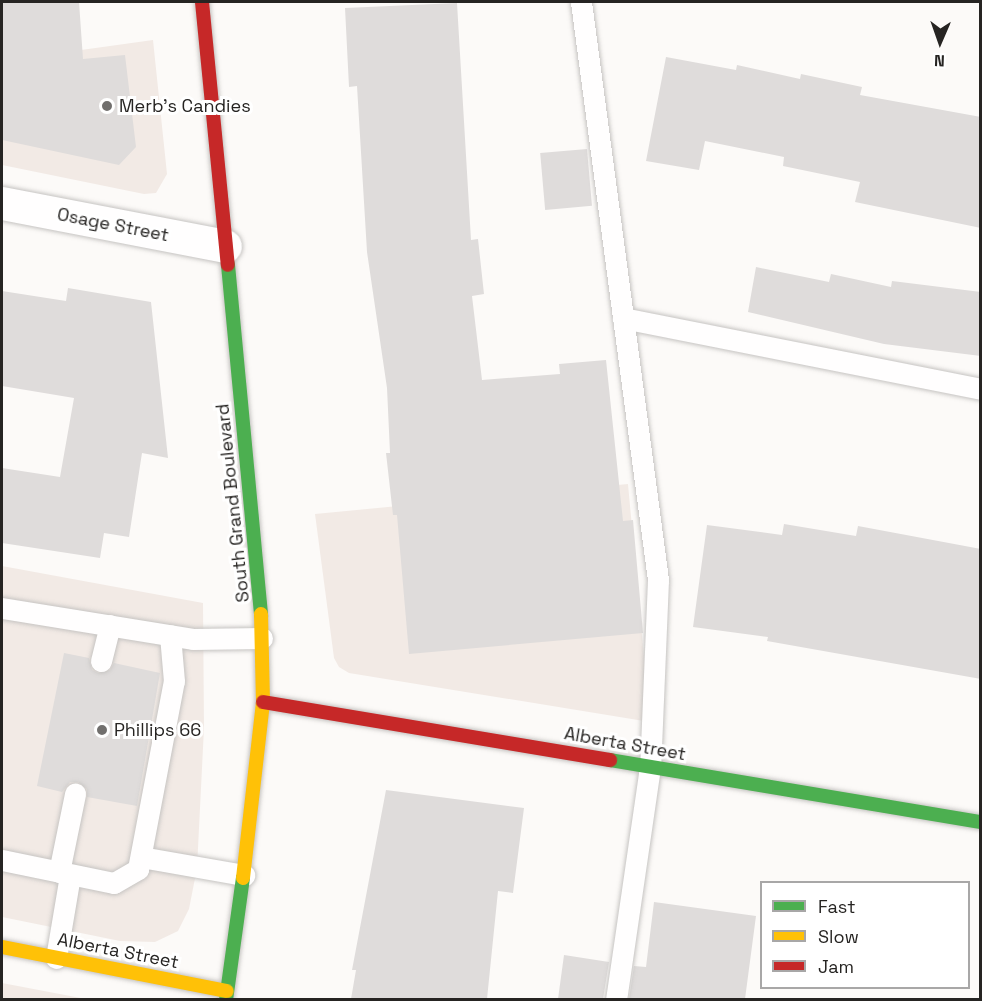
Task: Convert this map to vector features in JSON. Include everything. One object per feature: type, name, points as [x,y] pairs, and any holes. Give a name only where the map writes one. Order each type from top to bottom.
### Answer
[{"type":"main road","name":"South Grand Boulevard","points":[[202,2],[261,587],[263,702],[244,875],[226,995]]},
{"type":"main road","name":"Alberta Street","points":[[263,702],[981,822]]},
{"type":"main road","name":"Alberta Street","points":[[2,947],[226,995]]},
{"type":"street","name":"Osage Street","points":[[2,203],[225,246]]},
{"type":"lane","points":[[582,2],[658,580],[650,767],[616,999]]},
{"type":"lane","points":[[623,318],[981,389]]},
{"type":"lane","points":[[2,608],[193,639],[262,638]]},
{"type":"lane","points":[[101,661],[110,625]]},
{"type":"lane","points":[[2,860],[114,883],[138,869],[174,681],[170,635]]},
{"type":"lane","points":[[56,958],[75,794]]},
{"type":"lane","points":[[141,857],[244,875]]},
{"type":"shaded area","points":[[153,40],[167,174],[156,193],[144,194],[2,165],[2,61]]},
{"type":"shaded area","points":[[628,484],[645,668],[644,721],[349,673],[339,667],[334,658],[315,514]]},
{"type":"shaded area","points":[[2,566],[203,603],[204,728],[197,868],[189,909],[178,931],[155,942],[120,941],[2,917]]},
{"type":"shaded area","points":[[2,983],[86,999],[2,999]]},
{"type":"building","points":[[2,2],[79,2],[83,59],[125,55],[136,147],[119,165],[2,140]]},
{"type":"building","points":[[457,3],[471,240],[478,239],[484,294],[472,296],[482,380],[560,374],[559,364],[606,360],[623,521],[633,520],[643,633],[409,654],[397,515],[393,515],[386,453],[390,453],[387,388],[367,252],[357,86],[349,87],[345,8]]},
{"type":"building","points":[[666,57],[736,70],[737,65],[800,79],[801,74],[862,87],[860,95],[981,117],[981,228],[855,202],[860,182],[783,166],[784,157],[705,141],[699,170],[646,161]]},
{"type":"building","points":[[587,149],[592,206],[545,210],[540,153]]},
{"type":"building","points":[[756,267],[829,282],[831,274],[891,287],[892,281],[981,292],[981,356],[884,344],[748,312]]},
{"type":"building","points":[[68,288],[151,302],[168,458],[142,453],[129,537],[104,533],[100,558],[2,543],[2,468],[60,477],[74,398],[2,386],[2,291],[66,301]]},
{"type":"building","points":[[784,524],[856,536],[858,526],[981,549],[981,679],[767,641],[768,637],[693,627],[707,525],[782,535]]},
{"type":"building","name":"Phillips 66","points":[[64,653],[89,658],[92,670],[98,673],[110,670],[114,663],[160,673],[137,806],[87,797],[87,789],[78,782],[70,782],[62,792],[37,786]]},
{"type":"building","points":[[386,790],[524,808],[513,893],[498,891],[487,999],[351,999],[356,970],[352,970]]},
{"type":"building","points":[[654,902],[756,916],[745,999],[629,999],[634,966],[646,967]]},
{"type":"building","points":[[564,955],[609,962],[603,999],[558,999]]},
{"type":"traffic: fast","points":[[228,265],[261,614]]},
{"type":"traffic: fast","points":[[610,760],[980,822]]},
{"type":"traffic: fast","points":[[226,1000],[243,878]]},
{"type":"traffic: slow","points":[[243,878],[263,702],[261,614]]},
{"type":"traffic: slow","points":[[2,947],[227,991]]},
{"type":"traffic: jam","points":[[202,2],[228,265]]},
{"type":"traffic: jam","points":[[263,702],[610,760]]},
{"type":"place","name":"Merb's Candies","points":[[107,106]]},
{"type":"place","name":"Phillips 66","points":[[102,730]]}]
